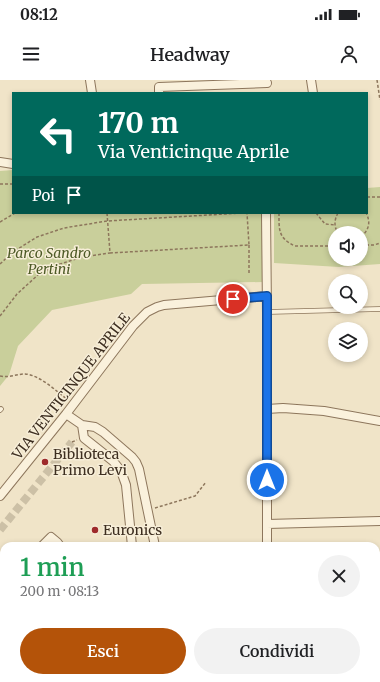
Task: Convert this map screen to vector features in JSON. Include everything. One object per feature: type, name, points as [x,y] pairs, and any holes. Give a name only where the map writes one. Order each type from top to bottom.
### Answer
[{"type":"street","points":[[90,80],[92,92]]},
{"type":"street","points":[[311,80],[313,92]]},
{"type":"street","points":[[159,92],[160,87],[267,82]]},
{"type":"street","points":[[0,164],[12,164]]},
{"type":"street","points":[[266,214],[267,542]]},
{"type":"street","name":"VIA VENTICINQUE APRILE","points":[[0,496],[146,312],[164,305],[267,296]]},
{"type":"street","points":[[267,409],[283,408],[324,411],[380,421]]},
{"type":"street","points":[[66,414],[82,425],[95,427],[103,432],[136,462],[140,469],[153,542]]},
{"type":"street","points":[[82,425],[84,438],[113,461],[121,471],[126,485],[132,542]]},
{"type":"street","points":[[267,524],[380,521]]},
{"type":"street","points":[[46,542],[51,537],[57,542]]},
{"type":"lane","points":[[267,312],[380,309]]},
{"type":"path","points":[[377,80],[380,100]]},
{"type":"path","points":[[0,184],[12,184]]},
{"type":"path","points":[[368,197],[380,197]]},
{"type":"path","points":[[0,222],[12,214]]},
{"type":"path","points":[[107,214],[110,253]]},
{"type":"path","points":[[0,264],[13,252],[37,237],[64,228],[107,221],[227,214]]},
{"type":"path","points":[[247,214],[249,273]]},
{"type":"path","points":[[278,214],[279,230],[283,237],[290,243],[295,246],[328,246]]},
{"type":"path","points":[[317,214],[325,224],[335,225],[338,214]]},
{"type":"path","points":[[366,214],[369,220],[368,226]]},
{"type":"path","points":[[368,245],[380,243]]},
{"type":"path","points":[[0,316],[17,294],[39,274],[76,259],[110,253],[248,245]]},
{"type":"path","points":[[0,376],[4,377],[24,374],[32,375],[40,379],[73,405]]},
{"type":"path","points":[[148,510],[194,496],[206,482]]},
{"type":"green space","name":"Parco Sandro Pertini","points":[[12,170],[12,214],[262,214],[263,282],[142,284],[131,294],[52,310],[18,346],[9,375],[0,386],[0,171]]},
{"type":"green space","points":[[380,187],[380,264],[368,265],[368,226],[328,226],[328,266],[353,266],[339,267],[274,263],[274,214],[368,214],[368,188]]},
{"type":"tunnel","points":[[0,530],[72,442]]},
{"type":"place","name":"Biblioteca Primo Levi","points":[[45,462]]},
{"type":"place","name":"Euronics","points":[[95,530]]},
{"type":"route","points":[[233,299],[267,296],[267,480]]}]
